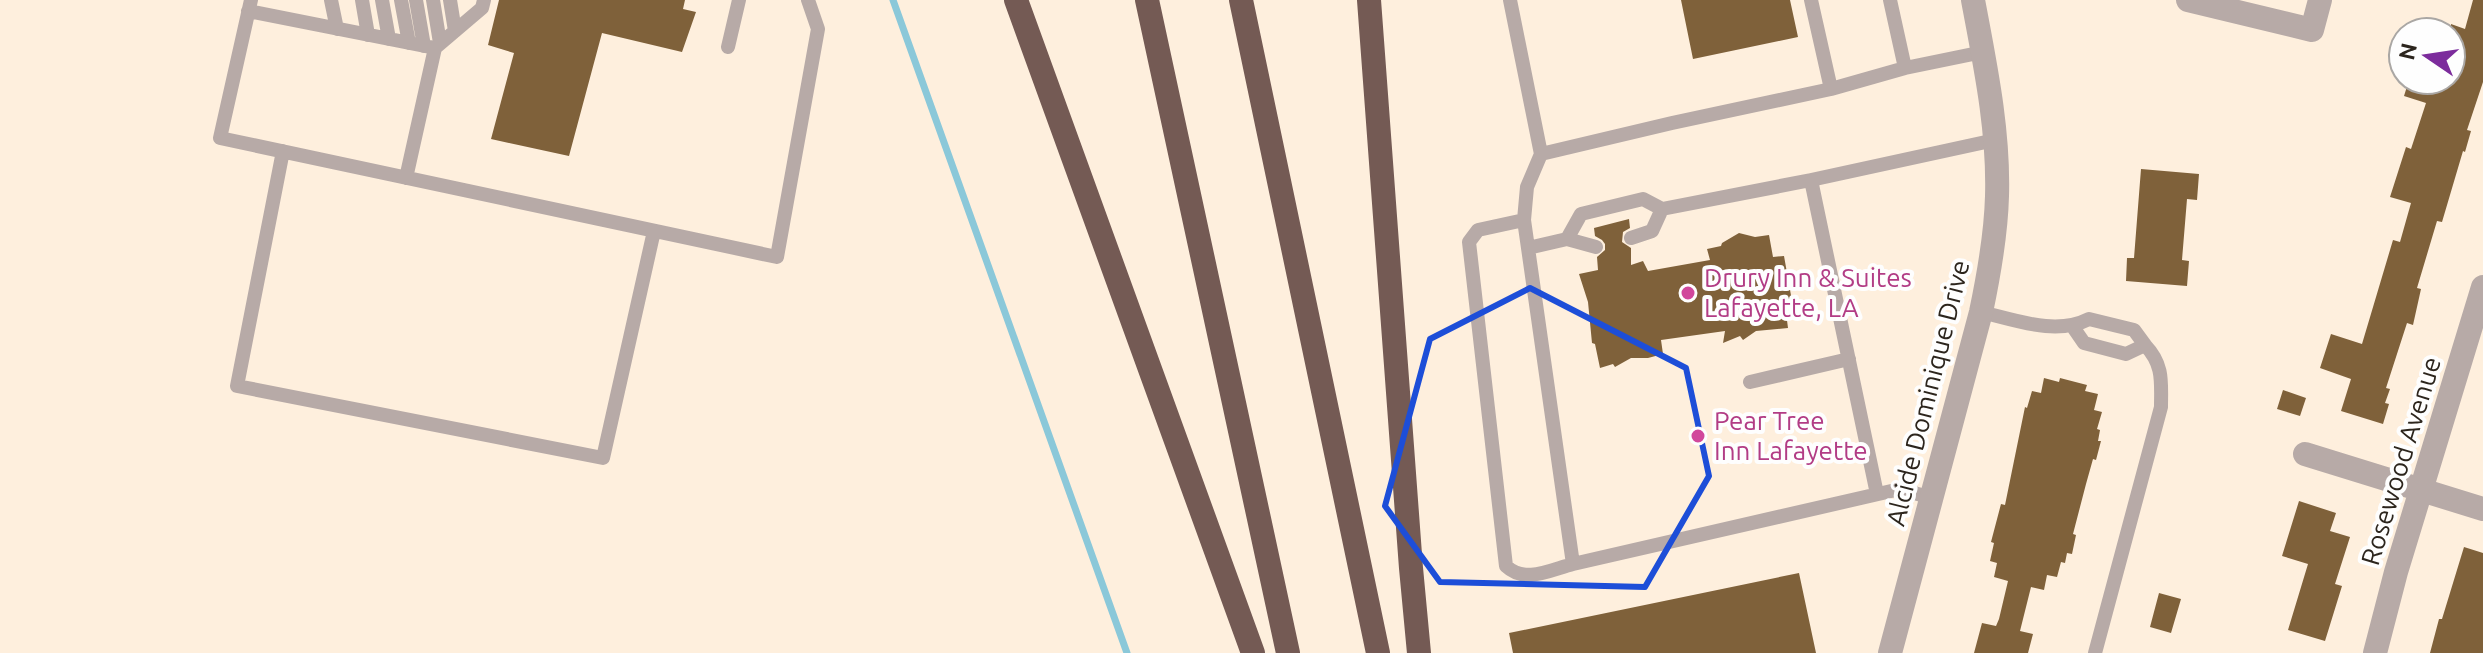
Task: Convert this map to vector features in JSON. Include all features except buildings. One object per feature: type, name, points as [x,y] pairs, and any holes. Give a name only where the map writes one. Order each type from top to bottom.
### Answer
[{"type":"highway","points":[[1016,0],[1253,653]]},
{"type":"highway","points":[[1147,0],[1288,653]]},
{"type":"highway","points":[[1241,0],[1378,653]]},
{"type":"highway","points":[[1369,0],[1419,653]]},
{"type":"street","name":"Alcide Dominique Drive","points":[[1890,653],[1981,312],[1990,266],[1997,196],[1995,140],[1973,0]]},
{"type":"street","points":[[2188,0],[2312,30],[2320,0]]},
{"type":"street","name":"Rosewood Avenue","points":[[2375,653],[2396,572],[2483,287]]},
{"type":"street","points":[[2305,454],[2483,509]]},
{"type":"lane","points":[[331,0],[337,29]]},
{"type":"lane","points":[[362,0],[368,35]]},
{"type":"lane","points":[[382,0],[389,39]]},
{"type":"lane","points":[[401,0],[409,43]]},
{"type":"lane","points":[[416,0],[433,46]]},
{"type":"lane","points":[[406,178],[433,46],[433,0]]},
{"type":"lane","points":[[450,0],[455,31]]},
{"type":"lane","points":[[484,0],[482,8],[472,8],[455,31],[433,46],[337,29],[249,5],[220,138],[777,257],[818,29],[808,0]]},
{"type":"lane","points":[[728,47],[739,0]]},
{"type":"lane","points":[[1510,0],[1541,154],[1527,187],[1524,220],[1573,564]]},
{"type":"lane","points":[[1811,0],[1831,89]]},
{"type":"lane","points":[[1890,0],[1905,68]]},
{"type":"lane","points":[[1541,154],[1983,52]]},
{"type":"lane","points":[[1567,239],[1581,214],[1643,199],[1662,209],[1995,140]]},
{"type":"lane","points":[[283,151],[237,386],[603,458],[654,231]]},
{"type":"lane","points":[[1811,180],[1877,494]]},
{"type":"lane","points":[[1631,238],[1652,231],[1662,209]]},
{"type":"lane","points":[[1524,220],[1478,230],[1469,242],[1506,566],[1513,573],[1525,577],[1900,489],[1932,498]]},
{"type":"lane","points":[[1528,248],[1567,239],[1596,247]]},
{"type":"lane","points":[[1981,312],[2045,326],[2073,327],[2089,319],[2134,330],[2155,355],[2161,372],[2161,407],[2095,653]]},
{"type":"lane","points":[[2073,327],[2084,343],[2126,354],[2145,345]]},
{"type":"lane","points":[[1750,382],[1849,359]]},
{"type":"highlighted area","points":[[1530,288],[1686,368],[1709,476],[1645,587],[1440,582],[1385,506],[1430,339]]},
{"type":"waterway","points":[[893,0],[1127,653]]},
{"type":"place","name":"Drury Inn & Suites Lafayette, LA","points":[[1688,293]]},
{"type":"place","name":"Pear Tree Inn Lafayette","points":[[1698,436]]}]
